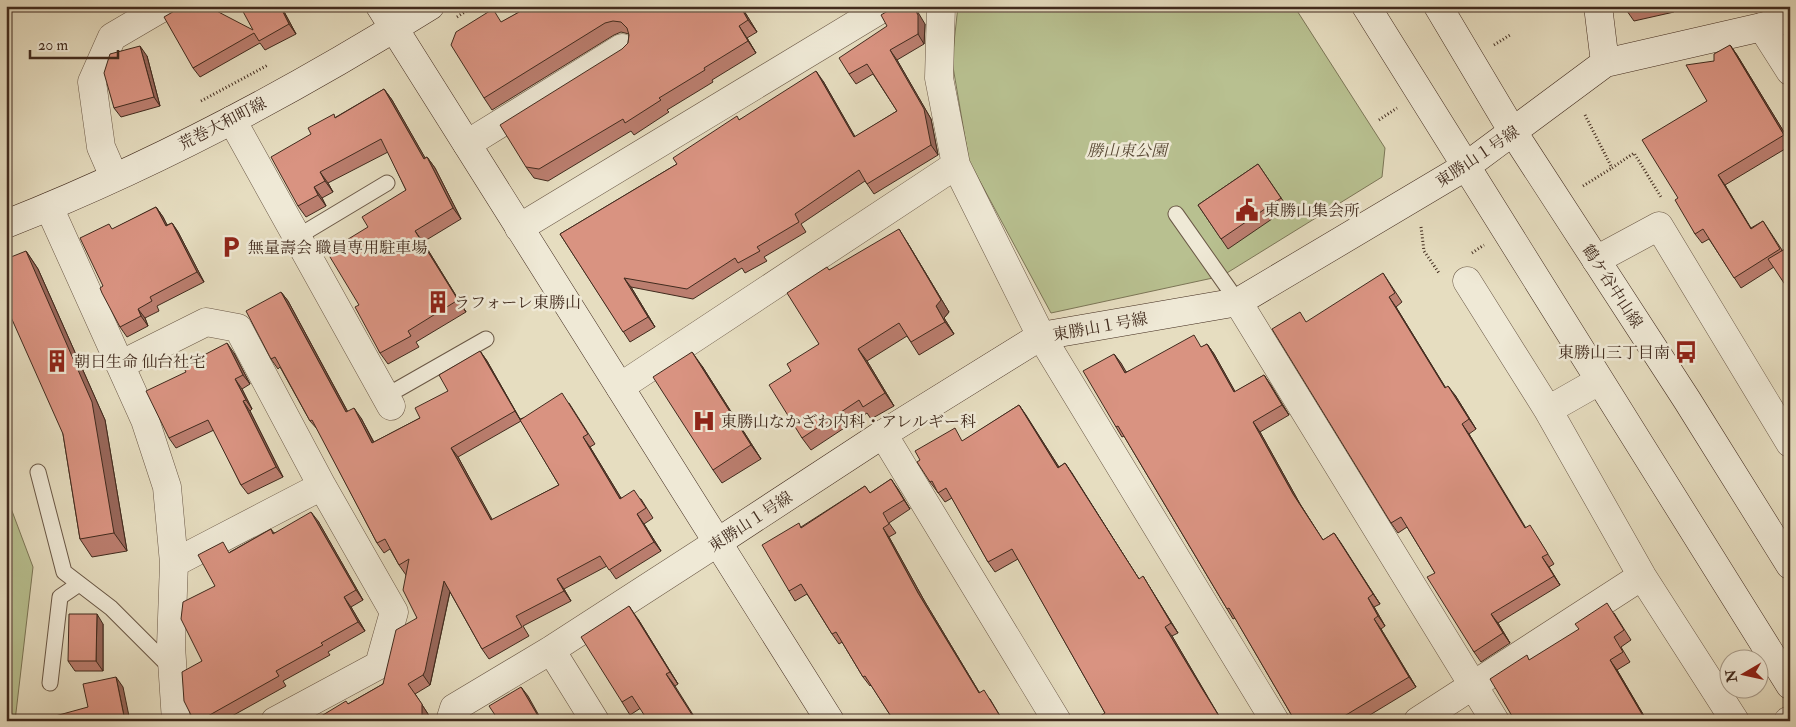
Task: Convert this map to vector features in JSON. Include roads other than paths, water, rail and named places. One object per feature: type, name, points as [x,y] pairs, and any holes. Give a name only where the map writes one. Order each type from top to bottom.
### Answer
[{"type":"street","points":[[114,177],[101,147],[92,82],[112,38],[165,6]]},
{"type":"street","points":[[380,6],[830,721]]},
{"type":"street","name":"荒巻大和町線","points":[[6,224],[49,207],[232,120],[394,29],[430,6]]},
{"type":"street","points":[[520,228],[886,6]]},
{"type":"street","points":[[941,6],[939,78],[956,165],[1041,336],[1275,721]]},
{"type":"street","points":[[1366,6],[1790,685]]},
{"type":"street","name":"鶴ケ谷中山線","points":[[1438,6],[1513,132],[1687,400],[1790,564]]},
{"type":"street","points":[[1598,6],[1605,63]]},
{"type":"street","name":"東勝山１号線","points":[[450,721],[454,708],[551,650],[884,434],[1041,336],[1238,302],[1465,167],[1605,63],[1790,18]]},
{"type":"street","points":[[1762,26],[1790,71]]},
{"type":"street","points":[[467,144],[622,48]]},
{"type":"street","points":[[232,120],[389,401]]},
{"type":"street","points":[[620,387],[956,165]]},
{"type":"street","points":[[49,207],[145,420],[167,487],[174,562],[171,646],[176,721]]},
{"type":"street","points":[[1596,260],[1659,226],[1790,443]]},
{"type":"street","points":[[1467,281],[1548,410],[1642,576],[1735,721]]},
{"type":"street","points":[[1238,302],[1494,721]]},
{"type":"street","points":[[120,365],[206,322],[238,328],[322,486],[394,612],[379,665],[292,717]]},
{"type":"street","points":[[1548,410],[1599,381]]},
{"type":"street","points":[[884,434],[1057,721]]},
{"type":"street","points":[[174,562],[322,486]]},
{"type":"street","points":[[1418,721],[1642,576]]},
{"type":"street","points":[[551,650],[595,721]]},
{"type":"lane","points":[[298,237],[387,184]]},
{"type":"lane","points":[[1176,214],[1238,302]]},
{"type":"lane","points":[[389,401],[486,339]]},
{"type":"lane","points":[[38,472],[64,572],[111,608],[173,670]]},
{"type":"lane","points":[[50,684],[60,597],[79,584]]},
{"type":"place","name":"東勝山集会所","points":[[1247,210]]},
{"type":"place","name":"無量壽会 職員専用駐車場","points":[[231,247]]},
{"type":"place","name":"ラフォーレ東勝山","points":[[438,302]]},
{"type":"place","name":"東勝山三丁目南","points":[[1686,352]]},
{"type":"place","name":"朝日生命 仙台社宅","points":[[57,361]]},
{"type":"place","name":"東勝山なかざわ内科・アレルギー科","points":[[704,421]]},
{"type":"park label","name":"勝山東公園","points":[[1127,150]]}]
